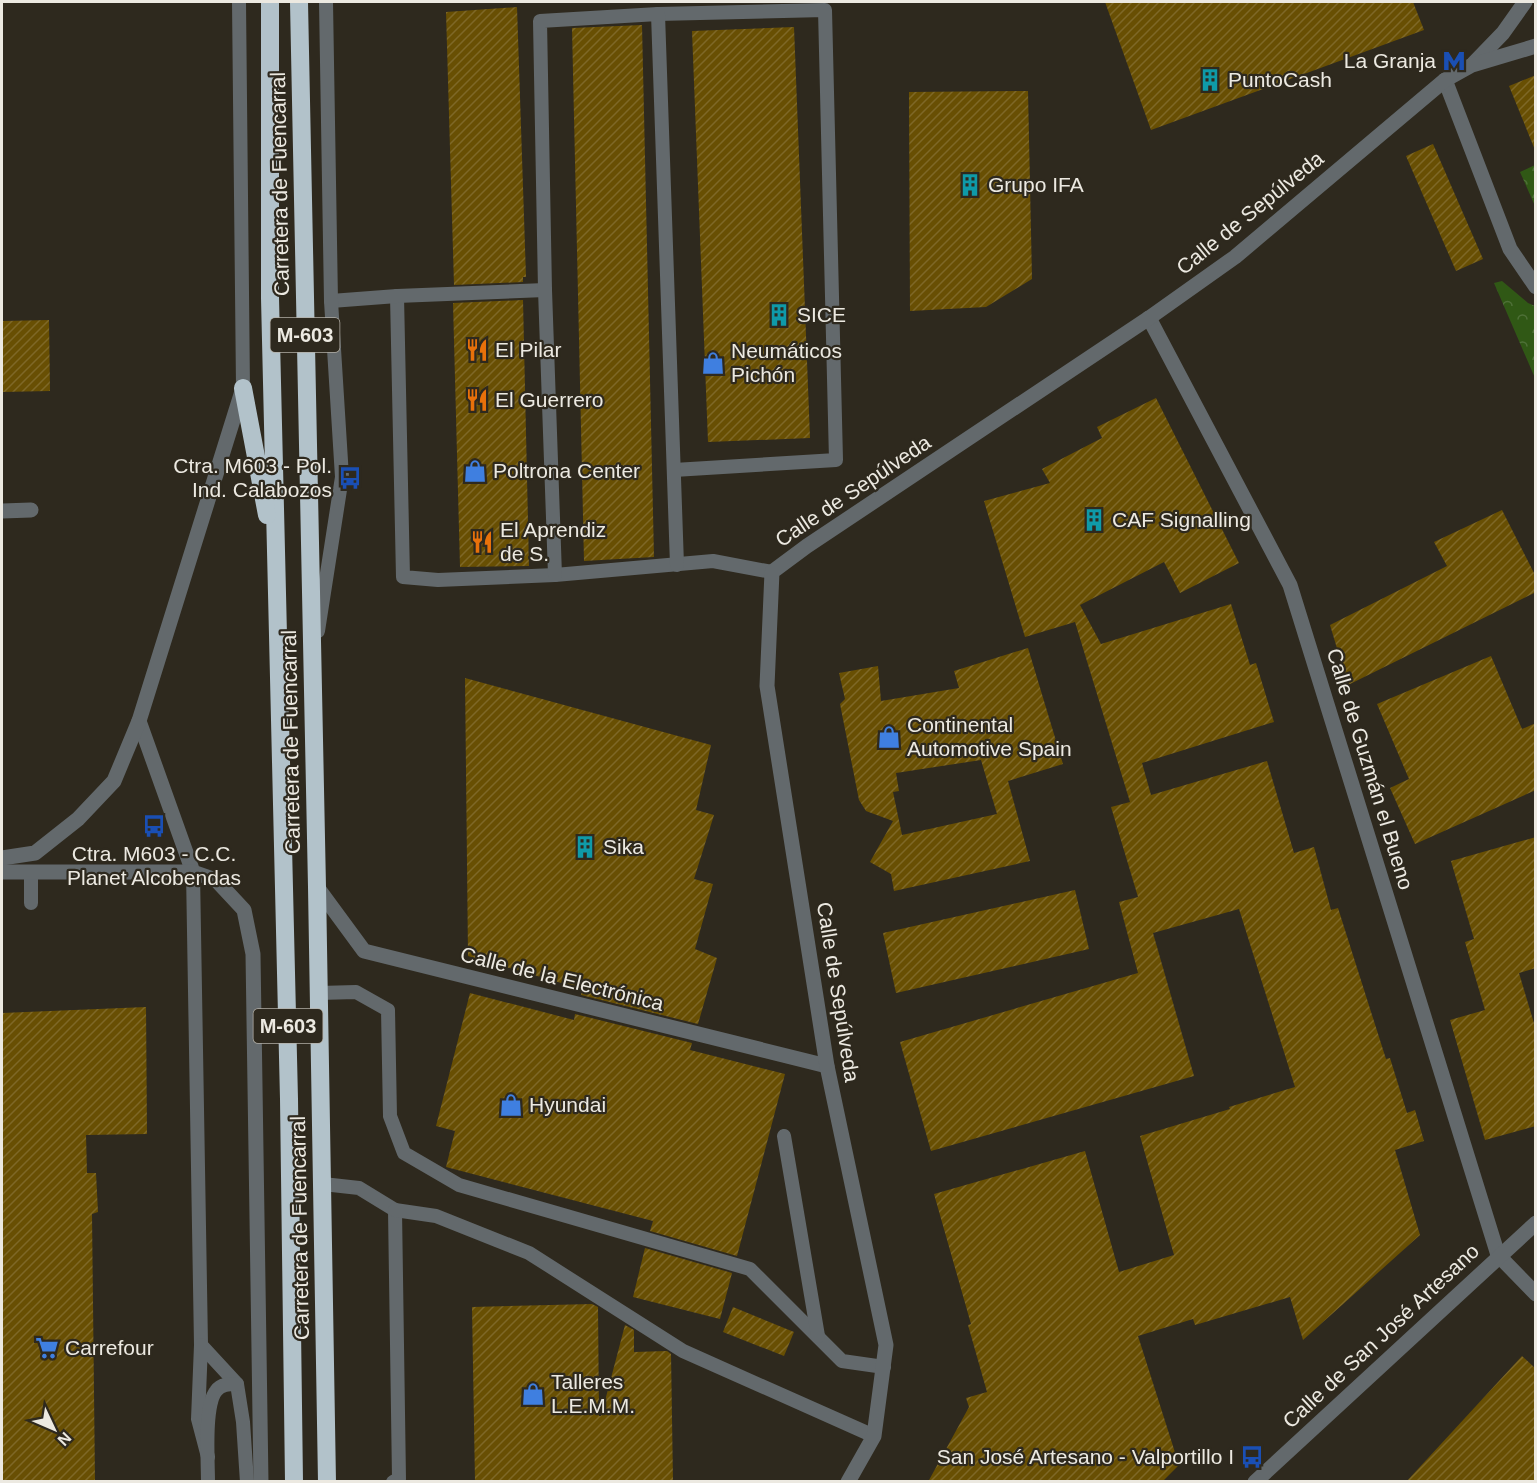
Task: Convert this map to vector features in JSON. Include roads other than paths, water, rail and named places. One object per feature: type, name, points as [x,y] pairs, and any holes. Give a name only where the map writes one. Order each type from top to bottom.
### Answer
[{"type":"highway","name":"Carretera de Fuencarral","points":[[270,2],[270,298],[289,1087],[294,1482]]},
{"type":"highway","name":"Carretera de Fuencarral","points":[[299,2],[327,1482]]},
{"type":"highway","points":[[243,388],[278,570]]},
{"type":"street","name":"Calle de Sepúlveda","points":[[1472,65],[1503,33],[1526,2]]},
{"type":"street","name":"Calle de Sepúlveda","points":[[848,1482],[874,1436],[886,1345],[827,1066],[767,686],[772,572],[816,539],[1149,318],[1235,257],[1445,80],[1472,65],[1536,46]]},
{"type":"street","points":[[1445,80],[1510,249],[1536,287]]},
{"type":"street","name":"Calle de Guzmán el Bueno","points":[[1149,318],[1290,585],[1498,1255]]},
{"type":"street","points":[[2,858],[35,853],[78,819],[114,781],[139,721],[243,388]]},
{"type":"street","points":[[2,511],[31,510]]},
{"type":"street","points":[[139,721],[193,872]]},
{"type":"street","points":[[2,872],[193,872],[216,880],[243,909],[253,954],[261,1482]]},
{"type":"street","name":"Calle de la Electrónica","points":[[317,887],[364,951],[827,1066]]},
{"type":"street","name":"Calle de San José Artesano","points":[[1255,1482],[1536,1222]]},
{"type":"street","points":[[1498,1255],[1536,1293]]},
{"type":"lane","points":[[233,2],[238,20]]},
{"type":"lane","points":[[238,2],[243,388]]},
{"type":"lane","points":[[312,668],[342,477],[331,301],[326,2]]},
{"type":"lane","points":[[555,576],[545,290],[540,21],[658,14],[825,10],[836,460],[674,470]]},
{"type":"lane","points":[[658,14],[677,564]]},
{"type":"lane","points":[[331,301],[545,290]]},
{"type":"lane","points":[[397,296],[403,577],[438,580],[555,576],[713,561],[772,572]]},
{"type":"lane","points":[[31,872],[31,903]]},
{"type":"lane","points":[[193,872],[201,1345],[198,1419],[208,1457]]},
{"type":"lane","points":[[319,993],[356,992],[388,1010],[390,1116],[404,1153],[459,1185],[750,1269],[842,1360],[884,1367]]},
{"type":"lane","points":[[784,1136],[818,1336]]},
{"type":"lane","points":[[323,1184],[359,1188],[395,1210],[436,1215],[529,1253],[683,1351],[874,1436]]},
{"type":"lane","points":[[393,1482],[399,1479],[395,1210]]},
{"type":"lane","points":[[201,1345],[237,1384],[243,1422],[247,1482]]},
{"type":"lane","points":[[208,1482],[209,1408],[215,1392],[224,1384],[237,1384]]},
{"type":"place","name":"La Granja","points":[[1454,61]]},
{"type":"place","name":"PuntoCash","points":[[1210,80]]},
{"type":"place","name":"Grupo IFA","points":[[970,185]]},
{"type":"place","name":"SICE","points":[[779,315]]},
{"type":"place","name":"El Pilar","points":[[477,350]]},
{"type":"place","name":"Neumáticos Pichón","points":[[713,363]]},
{"type":"place","name":"El Guerrero","points":[[477,400]]},
{"type":"place","name":"Poltrona Center","points":[[475,471]]},
{"type":"place","name":"Ctra. M603 - Pol. Ind. Calabozos","points":[[350,478]]},
{"type":"place","name":"CAF Signalling","points":[[1094,520]]},
{"type":"place","name":"El Aprendiz de S.","points":[[482,542]]},
{"type":"place","name":"Continental Automotive Spain","points":[[889,737]]},
{"type":"place","name":"Ctra. M603 - C.C. Planet Alcobendas","points":[[154,826]]},
{"type":"place","name":"Sika","points":[[585,847]]},
{"type":"place","name":"Hyundai","points":[[511,1105]]},
{"type":"place","name":"Carrefour","points":[[47,1348]]},
{"type":"place","name":"Talleres L.E.M.M.","points":[[533,1394]]},
{"type":"place","name":"San José Artesano - Valportillo I","points":[[1252,1457]]}]
